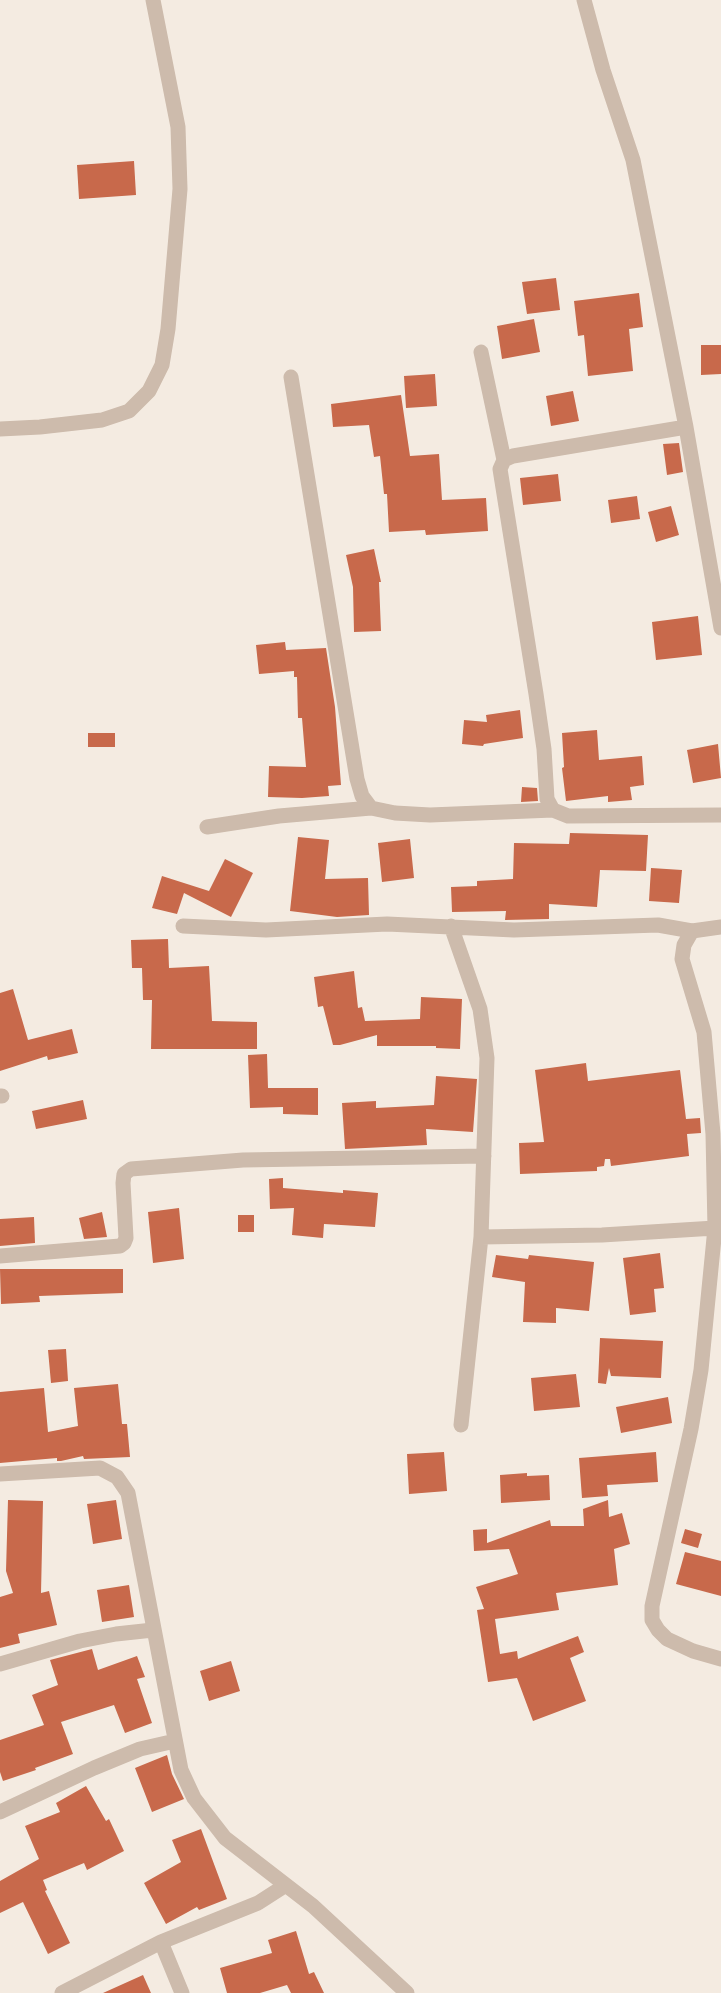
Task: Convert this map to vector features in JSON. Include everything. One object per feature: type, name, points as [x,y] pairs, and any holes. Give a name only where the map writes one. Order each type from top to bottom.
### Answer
[{"type":"street","points":[[0,429],[102,420],[129,411],[149,391],[162,365],[168,329],[180,189],[178,127],[153,0]]},
{"type":"street","points":[[584,0],[603,70],[633,160],[686,427],[721,628]]},
{"type":"street","points":[[481,352],[504,460],[500,469],[541,727],[546,799],[553,810]]},
{"type":"street","points":[[291,377],[357,779],[362,796],[371,808]]},
{"type":"street","points":[[504,460],[513,456],[686,427]]},
{"type":"street","points":[[207,827],[279,816],[371,808],[395,813],[430,815],[553,810],[568,816],[721,815]]},
{"type":"street","points":[[183,926],[266,930],[387,924],[514,930],[658,925],[692,931],[721,927]]},
{"type":"street","points":[[451,926],[480,1009],[487,1058],[481,1237],[461,1425]]},
{"type":"street","points":[[692,931],[684,945],[682,959],[705,1032],[713,1134],[715,1228],[699,1381],[691,1429],[652,1606],[652,1620],[667,1639],[693,1651],[721,1659]]},
{"type":"street","points":[[0,1256],[120,1246],[126,1238],[124,1174],[131,1169],[243,1160],[484,1156]]},
{"type":"street","points":[[481,1237],[602,1235],[715,1228]]},
{"type":"street","points":[[0,1474],[100,1468],[117,1477],[128,1493],[181,1770],[194,1798],[207,1818],[225,1838],[313,1906],[408,1993]]},
{"type":"street","points":[[0,1664],[80,1641],[153,1630]]},
{"type":"street","points":[[0,1812],[140,1749],[175,1741]]},
{"type":"street","points":[[62,1993],[161,1942],[258,1903],[286,1885]]},
{"type":"street","points":[[161,1942],[182,1993]]},
{"type":"building","points":[[134,161],[136,195],[79,199],[77,165]]},
{"type":"building","points":[[556,278],[560,310],[527,314],[522,282]]},
{"type":"building","points":[[639,293],[643,327],[629,329],[633,371],[588,376],[584,335],[578,336],[574,301]]},
{"type":"building","points":[[534,319],[540,352],[502,359],[497,326]]},
{"type":"building","points":[[701,345],[721,345],[721,374],[701,375]]},
{"type":"building","points":[[435,374],[437,406],[406,408],[404,376]]},
{"type":"building","points":[[573,391],[579,421],[551,426],[546,396]]},
{"type":"building","points":[[401,395],[410,456],[439,454],[442,500],[486,498],[488,531],[426,535],[425,530],[389,532],[387,494],[384,494],[380,456],[374,457],[369,425],[333,427],[331,404]]},
{"type":"building","points":[[679,443],[683,472],[667,475],[663,444]]},
{"type":"building","points":[[558,474],[561,501],[523,505],[520,478]]},
{"type":"building","points":[[637,496],[640,519],[611,523],[608,500]]},
{"type":"building","points":[[671,506],[679,535],[656,542],[648,512]]},
{"type":"building","points":[[374,549],[381,582],[379,582],[381,631],[354,632],[353,587],[346,555]]},
{"type":"building","points":[[698,616],[702,655],[656,660],[652,622]]},
{"type":"building","points":[[285,642],[286,650],[326,648],[335,707],[341,785],[328,786],[329,796],[268,797],[269,766],[306,767],[302,718],[298,718],[297,677],[294,677],[294,671],[259,674],[256,645]]},
{"type":"building","points":[[520,710],[523,738],[483,746],[462,744],[464,720],[487,722],[486,715]]},
{"type":"building","points":[[597,730],[599,760],[642,756],[644,785],[630,787],[632,800],[608,802],[608,796],[566,801],[562,768],[564,767],[562,733]]},
{"type":"building","points":[[88,733],[115,733],[115,747],[88,747]]},
{"type":"building","points":[[718,744],[721,778],[693,783],[687,750]]},
{"type":"building","points":[[522,787],[537,788],[538,801],[521,802]]},
{"type":"building","points":[[570,833],[648,835],[646,871],[600,870],[597,907],[549,904],[549,919],[505,920],[506,911],[452,912],[451,887],[477,886],[477,881],[513,879],[514,843],[569,844]]},
{"type":"building","points":[[298,837],[329,840],[325,879],[368,878],[369,915],[337,917],[290,911]]},
{"type":"building","points":[[410,839],[414,878],[382,882],[378,843]]},
{"type":"building","points":[[225,859],[253,873],[231,917],[184,893],[177,914],[152,908],[162,876],[209,891]]},
{"type":"building","points":[[651,868],[682,870],[679,903],[649,901]]},
{"type":"building","points":[[168,939],[169,968],[209,966],[212,1021],[257,1022],[257,1049],[151,1049],[152,1000],[143,1000],[142,968],[132,968],[131,940]]},
{"type":"building","points":[[354,971],[358,1008],[362,1007],[365,1021],[420,1019],[421,997],[462,999],[460,1049],[436,1048],[436,1046],[377,1046],[377,1035],[333,1045],[323,1006],[318,1007],[314,977]]},
{"type":"building","points":[[13,989],[28,1040],[72,1029],[78,1053],[48,1060],[47,1056],[0,1071],[0,993]]},
{"type":"building","points":[[267,1054],[268,1088],[318,1088],[318,1115],[283,1114],[283,1107],[250,1108],[248,1055]]},
{"type":"building","points":[[586,1063],[588,1081],[680,1070],[686,1119],[700,1118],[701,1133],[687,1134],[689,1156],[611,1166],[610,1159],[605,1159],[604,1166],[597,1167],[597,1171],[520,1174],[519,1143],[544,1142],[535,1070]]},
{"type":"building","points":[[436,1076],[477,1079],[473,1132],[426,1129],[427,1145],[345,1149],[342,1103],[376,1101],[376,1108],[434,1105]]},
{"type":"building","points":[[83,1100],[87,1119],[36,1129],[32,1111]]},
{"type":"building","points":[[283,1178],[283,1188],[343,1193],[343,1190],[378,1193],[375,1227],[324,1224],[323,1238],[292,1235],[294,1208],[270,1209],[269,1179]]},
{"type":"building","points":[[179,1208],[184,1259],[153,1263],[148,1212]]},
{"type":"building","points":[[102,1212],[107,1237],[84,1239],[79,1218]]},
{"type":"building","points":[[238,1215],[254,1215],[254,1232],[238,1232]]},
{"type":"building","points":[[34,1217],[35,1243],[0,1246],[0,1219]]},
{"type":"building","points":[[660,1253],[664,1288],[654,1289],[656,1312],[630,1315],[623,1258]]},
{"type":"building","points":[[496,1255],[528,1259],[529,1255],[594,1262],[589,1311],[556,1308],[556,1323],[523,1322],[525,1282],[492,1277]]},
{"type":"building","points":[[0,1269],[123,1269],[123,1293],[39,1296],[40,1302],[1,1304]]},
{"type":"building","points":[[600,1338],[663,1341],[661,1378],[611,1376],[609,1368],[606,1384],[598,1383]]},
{"type":"building","points":[[66,1349],[68,1381],[51,1383],[48,1350]]},
{"type":"building","points":[[576,1374],[580,1407],[534,1411],[531,1378]]},
{"type":"building","points":[[118,1384],[122,1424],[127,1424],[130,1457],[84,1459],[83,1456],[61,1461],[57,1461],[57,1458],[0,1463],[0,1392],[44,1388],[48,1432],[78,1426],[74,1388]]},
{"type":"building","points":[[668,1397],[672,1423],[621,1433],[616,1407]]},
{"type":"building","points":[[444,1452],[447,1491],[409,1494],[407,1454]]},
{"type":"building","points":[[656,1452],[658,1482],[607,1485],[608,1496],[582,1498],[579,1458]]},
{"type":"building","points":[[527,1473],[527,1476],[549,1475],[550,1500],[501,1503],[500,1475]]},
{"type":"building","points":[[8,1500],[43,1501],[41,1593],[49,1591],[57,1625],[18,1634],[20,1643],[0,1648],[0,1597],[13,1593],[6,1571]]},
{"type":"building","points":[[116,1500],[122,1539],[93,1544],[87,1504]]},
{"type":"building","points":[[608,1500],[609,1517],[622,1513],[630,1544],[614,1549],[618,1585],[556,1593],[559,1610],[495,1619],[500,1654],[517,1651],[518,1659],[578,1636],[584,1652],[570,1658],[586,1701],[533,1721],[517,1678],[488,1682],[477,1610],[484,1609],[476,1587],[518,1574],[509,1549],[474,1551],[473,1530],[487,1529],[487,1543],[550,1520],[551,1526],[584,1526],[583,1509]]},
{"type":"building","points":[[685,1529],[702,1534],[698,1548],[681,1543]]},
{"type":"building","points":[[685,1552],[721,1561],[721,1596],[676,1584]]},
{"type":"building","points":[[129,1585],[134,1617],[102,1622],[97,1590]]},
{"type":"building","points":[[92,1649],[98,1670],[137,1656],[145,1677],[137,1679],[152,1723],[125,1733],[114,1705],[61,1722],[73,1754],[3,1781],[0,1772],[0,1740],[44,1725],[32,1695],[58,1685],[50,1660]]},
{"type":"building","points":[[231,1661],[240,1691],[209,1701],[200,1671]]},
{"type":"building","points":[[167,1755],[172,1774],[184,1799],[152,1812],[135,1768]]},
{"type":"building","points":[[86,1786],[106,1821],[109,1819],[124,1851],[87,1870],[84,1863],[43,1880],[47,1890],[45,1891],[70,1943],[48,1954],[23,1902],[0,1913],[0,1881],[39,1859],[25,1826],[60,1812],[56,1803]]},
{"type":"building","points":[[201,1829],[227,1899],[199,1910],[197,1907],[166,1924],[144,1883],[181,1862],[172,1840]]},
{"type":"building","points":[[296,1931],[309,1974],[314,1972],[324,1993],[291,1993],[287,1985],[260,1993],[227,1993],[220,1968],[272,1953],[268,1940]]},
{"type":"building","points":[[143,1975],[151,1993],[103,1993]]}]
